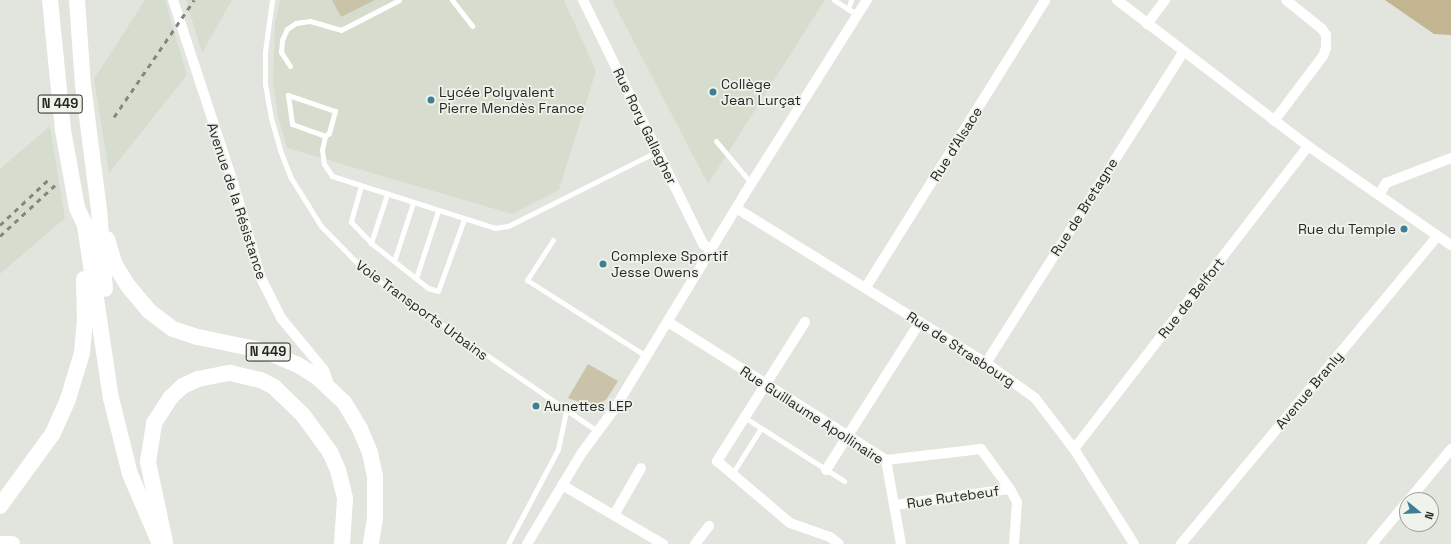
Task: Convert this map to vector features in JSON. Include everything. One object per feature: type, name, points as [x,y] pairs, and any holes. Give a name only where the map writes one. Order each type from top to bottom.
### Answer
[{"type":"main road","name":"N 449","points":[[0,506],[53,433],[68,399],[82,353],[86,321],[85,284],[75,229],[77,208],[63,130],[50,0]]},
{"type":"main road","name":"N 449","points":[[77,0],[83,86],[99,210],[116,265],[129,287],[149,311],[174,329],[198,337],[265,351],[298,365],[330,387],[344,402],[360,429],[370,453],[377,497],[371,544]]},
{"type":"main road","points":[[77,208],[85,225],[111,398],[130,474],[162,541]]},
{"type":"main road","points":[[99,210],[103,278],[122,395],[140,472],[162,541]]},
{"type":"main road","points":[[162,541],[148,462],[154,423],[170,398],[183,386],[198,379],[230,373],[250,376],[274,387],[303,415],[330,452],[338,470],[344,499],[342,544]]},
{"type":"main road","points":[[1,544],[12,544]]},
{"type":"street","name":"Avenue de la Résistance","points":[[173,0],[193,66],[232,179],[260,278],[281,318],[324,370],[330,387]]},
{"type":"street","name":"Rue Rory Gallagher","points":[[583,0],[656,152],[703,244],[710,250]]},
{"type":"street","points":[[527,544],[562,485],[668,322],[710,250],[867,0]]},
{"type":"street","name":"Rue d'Alsace","points":[[866,287],[1045,0]]},
{"type":"street","points":[[1117,0],[1183,52],[1308,146],[1451,245]]},
{"type":"street","points":[[1147,24],[1165,0]]},
{"type":"street","points":[[1274,121],[1323,56],[1326,48],[1326,35],[1322,29],[1286,0]]},
{"type":"street","name":"Rue de Bretagne","points":[[986,363],[1183,52]]},
{"type":"street","name":"Rue de Belfort","points":[[1074,449],[1308,146]]},
{"type":"street","points":[[1379,195],[1386,183],[1451,158]]},
{"type":"street","name":"Rue de Strasbourg","points":[[736,208],[866,287],[986,363],[1035,398],[1074,449],[1134,544]]},
{"type":"street","name":"Avenue Branly","points":[[1181,544],[1438,236]]},
{"type":"street","name":"Rue Guillaume Apollinaire","points":[[668,322],[886,460],[901,544]]},
{"type":"street","points":[[805,322],[716,461],[790,523],[830,537],[839,544]]},
{"type":"street","points":[[826,470],[920,322]]},
{"type":"street","points":[[886,460],[981,449],[1010,489],[1018,507],[1013,533],[1014,544]]},
{"type":"street","points":[[1416,492],[1451,449]]},
{"type":"street","points":[[614,515],[641,468]]},
{"type":"street","points":[[562,485],[663,544]]},
{"type":"street","name":"Rue Rutebeuf","points":[[895,505],[1010,489]]},
{"type":"street","points":[[1372,544],[1399,512]]},
{"type":"street","points":[[695,544],[709,526]]},
{"type":"lane","name":"Voie Transports Urbains","points":[[272,0],[265,52],[265,84],[271,118],[280,150],[291,178],[318,221],[340,248],[365,271],[597,432]]},
{"type":"lane","points":[[290,66],[281,52],[282,40],[287,30],[296,23],[310,22],[341,30],[399,0]]},
{"type":"lane","points":[[452,0],[472,26]]},
{"type":"lane","points":[[834,0],[858,14]]},
{"type":"lane","points":[[848,9],[851,0]]},
{"type":"lane","points":[[325,136],[292,124],[288,94],[335,111],[329,133],[325,136],[322,150],[324,164],[332,176],[495,228],[508,226],[656,152]]},
{"type":"lane","points":[[716,141],[751,184]]},
{"type":"lane","points":[[361,186],[351,222],[371,243],[428,288],[438,291],[464,219]]},
{"type":"lane","points":[[371,243],[387,194]]},
{"type":"lane","points":[[394,261],[413,203]]},
{"type":"lane","points":[[416,278],[438,211]]},
{"type":"lane","points":[[553,240],[527,280],[646,356]]},
{"type":"lane","points":[[508,544],[558,449],[563,434],[566,410]]},
{"type":"lane","points":[[744,417],[844,481]]},
{"type":"lane","points":[[732,474],[761,428]]},
{"type":"shaded area","points":[[145,0],[165,0],[187,75],[109,173],[94,79]]},
{"type":"shaded area","points":[[186,0],[232,0],[202,53]]},
{"type":"shaded area","name":"Lycée Polyvalent Pierre Mendès France","points":[[280,0],[564,0],[596,71],[559,190],[512,214],[287,148],[278,117],[273,83],[275,22]]},
{"type":"shaded area","points":[[332,0],[375,0],[341,17]]},
{"type":"shaded area","name":"Collège Jean Lurçat","points":[[612,0],[825,0],[708,184]]},
{"type":"shaded area","points":[[1385,0],[1451,0],[1451,35],[1434,34]]},
{"type":"shaded area","points":[[50,126],[65,218],[0,274],[0,169]]},
{"type":"shaded area","points":[[588,364],[618,381],[606,400],[591,406],[568,398]]},
{"type":"railway","points":[[114,117],[194,0]]},
{"type":"railway","points":[[0,225],[49,179]]},
{"type":"railway","points":[[0,236],[55,185]]},
{"type":"place","name":"Collège Jean Lurçat","points":[[713,92]]},
{"type":"place","name":"Lycée Polyvalent Pierre Mendès France","points":[[431,100]]},
{"type":"place","name":"Rue du Temple","points":[[1404,229]]},
{"type":"place","name":"Complexe Sportif Jesse Owens","points":[[603,264]]},
{"type":"place","name":"Aunettes LEP","points":[[536,406]]}]
